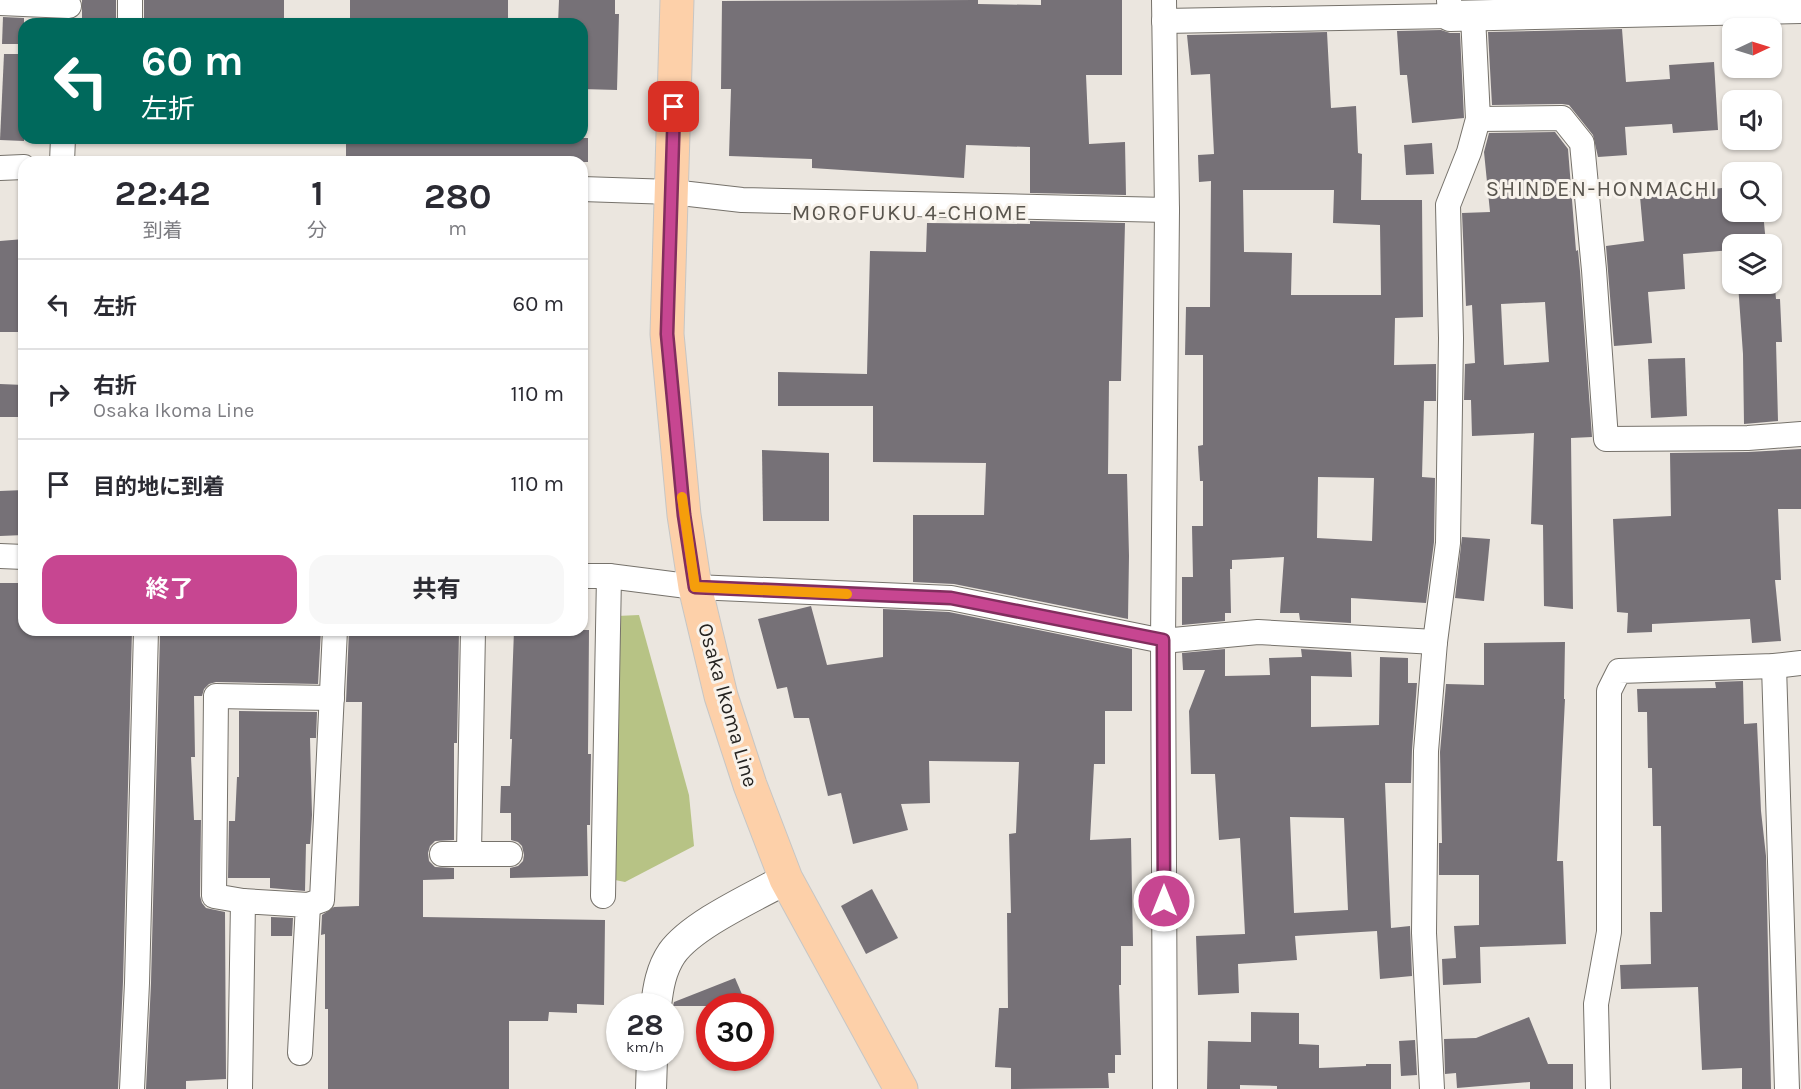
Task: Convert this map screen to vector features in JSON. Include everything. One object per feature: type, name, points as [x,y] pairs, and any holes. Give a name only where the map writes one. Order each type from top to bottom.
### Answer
[{"type":"main road","name":"Osaka Ikoma Line","points":[[677,0],[667,334],[684,515],[695,587],[721,696],[750,786],[786,879],[901,1089]]},
{"type":"street","points":[[0,3],[69,10]]},
{"type":"street","points":[[1165,1089],[1163,640],[1167,210],[1164,10],[1457,11],[1801,8]]},
{"type":"street","points":[[1432,1089],[1424,933],[1426,750],[1435,642],[1448,543],[1451,338],[1448,205],[1469,152],[1478,119],[1457,11]]},
{"type":"street","points":[[1478,119],[1562,118],[1581,143],[1594,270],[1606,439],[1748,438],[1801,434]]},
{"type":"street","points":[[0,168],[18,168]]},
{"type":"street","points":[[588,189],[672,192],[742,200],[1167,210]]},
{"type":"street","points":[[0,556],[18,557]]},
{"type":"street","points":[[588,576],[609,576],[695,587],[951,598],[1163,640],[1258,632],[1435,642]]},
{"type":"street","points":[[603,896],[609,576]]},
{"type":"street","points":[[132,1089],[146,636]]},
{"type":"street","points":[[332,698],[216,696],[214,896],[243,901],[308,905],[322,900],[332,698],[335,636]]},
{"type":"street","points":[[469,853],[473,636]]},
{"type":"street","points":[[1598,1089],[1596,1004],[1609,932],[1609,691],[1619,671],[1774,666],[1801,663]]},
{"type":"street","points":[[1774,666],[1787,1089]]},
{"type":"street","points":[[442,854],[510,854]]},
{"type":"street","points":[[658,993],[662,972],[684,939],[709,922],[786,879]]},
{"type":"street","points":[[240,1089],[243,901]]},
{"type":"street","points":[[300,1053],[308,905]]},
{"type":"street","points":[[651,1089],[652,1071]]},
{"type":"green space","points":[[639,615],[689,795],[694,846],[625,882],[615,880],[617,616]]},
{"type":"building","points":[[82,0],[116,0],[116,18],[82,18]]},
{"type":"building","points":[[144,0],[284,0],[284,18],[144,18]]},
{"type":"building","points":[[350,0],[508,0],[508,18],[350,18]]},
{"type":"building","points":[[559,0],[615,0],[615,14],[619,14],[617,90],[588,89],[588,18],[558,18]]},
{"type":"building","points":[[978,0],[978,4],[1041,5],[1041,0],[1122,0],[1122,75],[1086,75],[1089,144],[1125,142],[1126,195],[1030,193],[1030,147],[966,145],[964,178],[812,168],[812,159],[729,156],[731,89],[721,89],[722,1]]},
{"type":"building","points":[[3,17],[24,18],[18,18],[18,44],[2,44]]},
{"type":"building","points":[[1622,29],[1626,82],[1670,79],[1669,65],[1714,62],[1718,130],[1673,133],[1672,124],[1625,127],[1627,155],[1598,157],[1593,135],[1569,105],[1492,105],[1488,32]]},
{"type":"building","points":[[1441,30],[1460,33],[1464,118],[1412,123],[1407,75],[1400,75],[1397,31]]},
{"type":"building","points":[[1327,32],[1331,108],[1356,106],[1358,153],[1362,154],[1361,200],[1422,200],[1423,317],[1395,318],[1394,365],[1436,364],[1436,401],[1424,401],[1422,477],[1435,478],[1434,542],[1426,603],[1351,598],[1351,623],[1300,620],[1299,613],[1280,613],[1284,557],[1232,560],[1232,569],[1230,569],[1231,613],[1225,613],[1225,621],[1182,625],[1182,577],[1193,577],[1192,526],[1203,526],[1203,481],[1200,481],[1198,446],[1203,445],[1203,355],[1185,355],[1186,307],[1210,307],[1211,181],[1199,182],[1198,155],[1214,154],[1210,74],[1191,75],[1187,35]],"holes":[[[1243,190],[1334,190],[1333,223],[1380,225],[1381,295],[1291,295],[1292,253],[1244,252]],[[1318,477],[1374,478],[1372,541],[1317,538]]]},
{"type":"building","points":[[4,54],[18,54],[18,141],[0,140]]},
{"type":"building","points":[[1555,132],[1568,149],[1576,251],[1578,250],[1580,271],[1592,437],[1571,438],[1573,609],[1544,606],[1543,525],[1531,524],[1534,433],[1472,436],[1471,400],[1464,400],[1465,364],[1475,363],[1472,305],[1466,306],[1462,213],[1490,212],[1484,152],[1489,133]],"holes":[[[1545,302],[1549,362],[1504,365],[1501,304]]]},
{"type":"building","points":[[1432,143],[1434,174],[1406,175],[1404,145]]},
{"type":"building","points":[[346,144],[588,144],[588,156],[346,156]]},
{"type":"building","points":[[1722,188],[1722,222],[1764,222],[1765,234],[1722,234],[1722,251],[1683,254],[1685,289],[1648,292],[1652,343],[1614,346],[1606,246],[1644,241],[1640,197]]},
{"type":"building","points":[[1030,221],[1125,223],[1121,381],[1109,381],[1108,474],[1127,474],[1128,619],[954,584],[913,582],[913,515],[984,515],[986,463],[873,462],[873,406],[778,406],[778,372],[867,374],[870,251],[926,252],[927,223],[1030,224]]},
{"type":"building","points":[[18,240],[18,332],[0,332],[0,241]]},
{"type":"building","points":[[1739,294],[1776,294],[1776,299],[1780,299],[1782,342],[1776,342],[1778,421],[1744,424],[1743,354]]},
{"type":"building","points":[[1685,358],[1687,416],[1651,418],[1648,359]]},
{"type":"building","points":[[0,384],[18,385],[18,417],[0,417]]},
{"type":"building","points":[[1801,449],[1801,509],[1778,509],[1781,580],[1775,580],[1781,641],[1752,643],[1750,619],[1652,624],[1652,632],[1627,633],[1628,613],[1617,612],[1613,519],[1671,516],[1670,453]]},
{"type":"building","points":[[762,450],[829,453],[829,521],[763,521]]},
{"type":"building","points":[[18,490],[18,535],[0,536],[0,491]]},
{"type":"building","points":[[1462,537],[1490,539],[1484,601],[1455,598]]},
{"type":"building","points":[[0,583],[18,583],[18,636],[132,636],[123,982],[118,1089],[0,1089]]},
{"type":"building","points":[[811,606],[827,665],[883,657],[883,609],[949,612],[1132,649],[1132,711],[1105,711],[1105,764],[1094,764],[1090,840],[1131,838],[1133,946],[1121,946],[1121,985],[1119,985],[1121,1055],[1115,1055],[1115,1073],[1108,1073],[1109,1088],[1011,1089],[1011,1068],[995,1067],[999,1008],[1008,1008],[1007,913],[1011,913],[1009,834],[1016,833],[1019,762],[929,761],[930,803],[901,804],[908,830],[853,844],[841,793],[828,796],[809,718],[794,718],[787,687],[777,689],[758,619]]},
{"type":"building","points":[[589,630],[588,754],[591,754],[590,825],[587,825],[588,876],[510,878],[510,868],[518,866],[523,861],[524,855],[522,846],[511,840],[511,813],[500,813],[501,786],[510,786],[512,739],[510,739],[514,636],[588,636]]},
{"type":"building","points":[[160,636],[321,636],[318,684],[216,682],[204,689],[202,696],[194,696],[195,757],[191,757],[194,820],[201,820],[200,896],[206,908],[225,912],[226,1079],[186,1081],[186,1089],[146,1089]]},
{"type":"building","points":[[349,636],[459,636],[457,743],[454,743],[454,840],[435,841],[428,853],[429,861],[435,867],[454,868],[454,879],[423,880],[423,917],[605,920],[604,1005],[577,1004],[577,1013],[549,1012],[548,1021],[509,1021],[509,1089],[328,1089],[328,1009],[325,1009],[325,934],[321,935],[322,915],[334,907],[359,906],[362,702],[346,702]]},
{"type":"building","points":[[1565,642],[1565,699],[1557,861],[1563,861],[1566,944],[1480,947],[1481,983],[1443,985],[1442,959],[1456,958],[1454,926],[1479,925],[1479,875],[1439,875],[1439,843],[1442,843],[1440,752],[1446,684],[1484,685],[1484,643]]},
{"type":"building","points":[[1225,649],[1225,676],[1270,675],[1269,658],[1302,657],[1301,649],[1351,652],[1352,677],[1311,676],[1311,727],[1379,725],[1380,657],[1408,658],[1408,683],[1417,683],[1411,783],[1385,783],[1391,928],[1410,926],[1412,976],[1380,979],[1377,931],[1295,936],[1297,960],[1238,964],[1239,993],[1198,995],[1196,936],[1245,934],[1240,838],[1219,840],[1215,774],[1191,774],[1189,711],[1205,670],[1183,670],[1182,653]],"holes":[[[1290,817],[1344,818],[1348,910],[1294,913]]]},
{"type":"building","points":[[1743,681],[1744,724],[1757,723],[1761,811],[1766,856],[1771,1089],[1742,1089],[1742,1068],[1702,1070],[1698,987],[1621,989],[1620,965],[1651,964],[1650,912],[1662,912],[1661,826],[1653,826],[1652,768],[1648,768],[1647,712],[1638,712],[1637,689],[1716,688],[1715,682]]},
{"type":"building","points":[[239,711],[317,712],[316,738],[310,738],[312,815],[310,844],[306,844],[305,891],[270,888],[270,878],[228,878],[229,821],[235,821],[237,777],[239,777]]},
{"type":"building","points":[[872,889],[898,938],[866,954],[841,906]]},
{"type":"building","points":[[271,917],[293,918],[292,936],[271,936]]},
{"type":"building","points":[[735,978],[741,993],[697,993]]},
{"type":"building","points":[[696,993],[696,1006],[684,1006],[684,998]]},
{"type":"building","points":[[1251,1012],[1299,1013],[1299,1044],[1319,1045],[1319,1068],[1391,1064],[1391,1089],[1277,1089],[1277,1086],[1240,1085],[1240,1089],[1207,1089],[1208,1041],[1251,1042]]},
{"type":"building","points":[[1529,1017],[1548,1064],[1573,1064],[1573,1089],[1530,1089],[1530,1082],[1457,1088],[1456,1073],[1445,1074],[1444,1039],[1476,1038]]},
{"type":"building","points":[[1415,1040],[1417,1075],[1401,1076],[1399,1041]]},
{"type":"slow traffic","points":[[682,497],[695,587],[847,594]]},
{"type":"district","name":"SHINDEN-HONMACHI","points":[[1602,188]]},
{"type":"district","name":"MOROFUKU 4-CHOME","points":[[910,212]]},
{"type":"route","points":[[674,107],[667,334],[684,515],[695,587],[951,598],[1163,640],[1164,901]]}]
